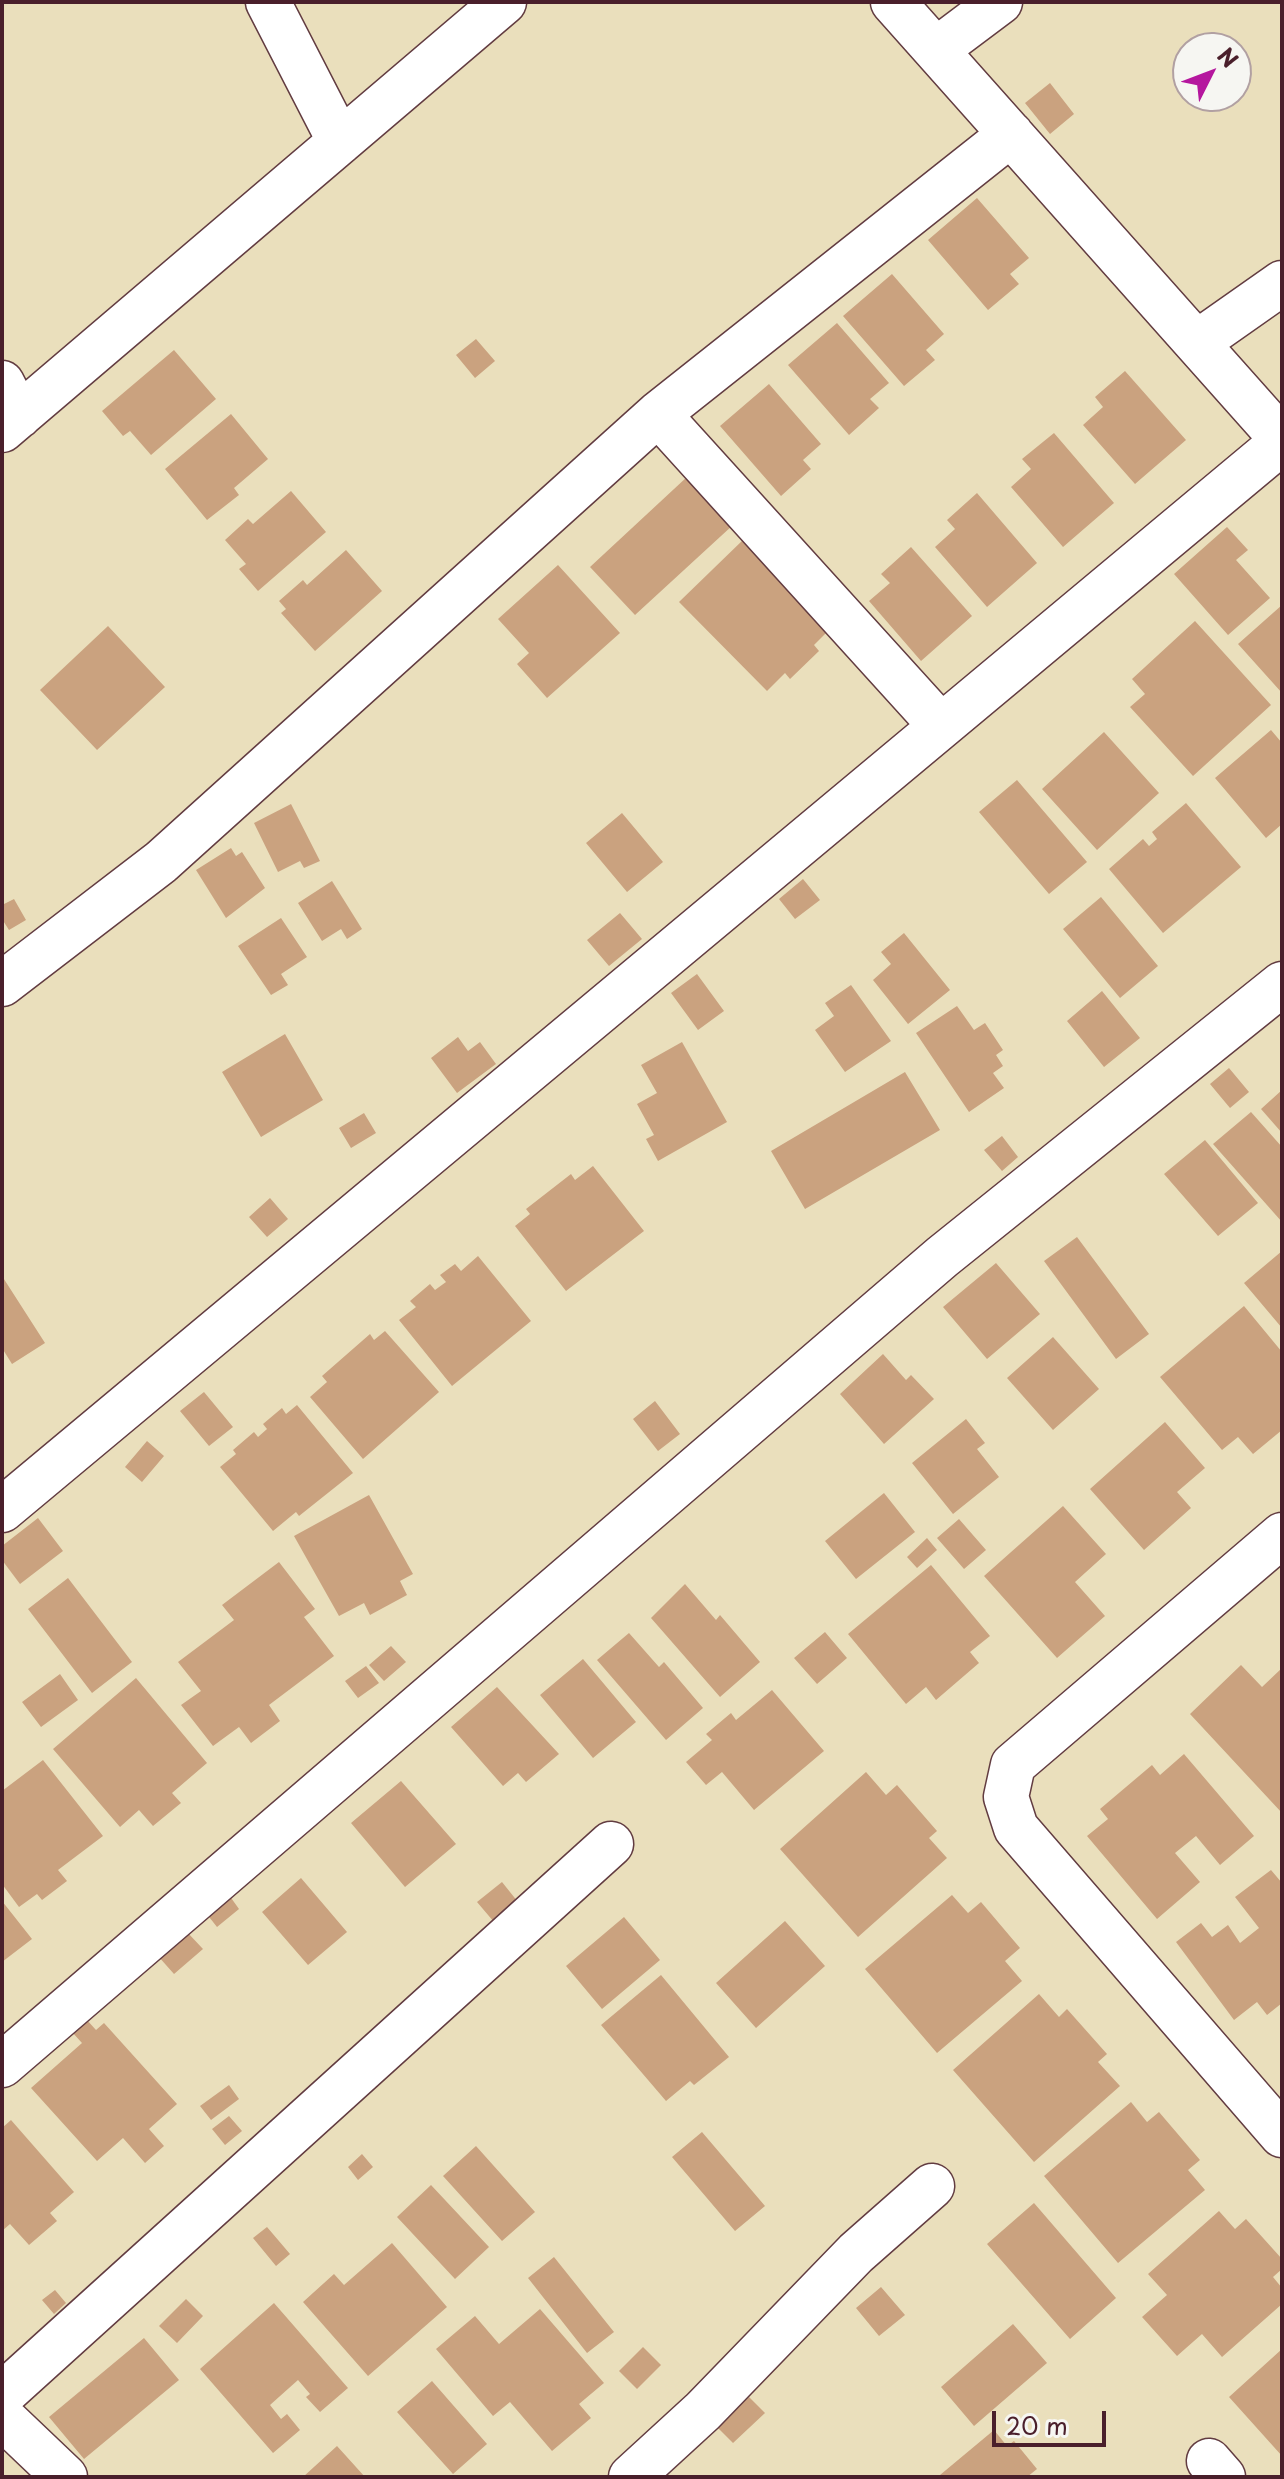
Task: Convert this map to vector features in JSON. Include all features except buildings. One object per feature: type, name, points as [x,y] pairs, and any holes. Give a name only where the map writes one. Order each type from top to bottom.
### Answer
[{"type":"street","points":[[268,2],[340,142]]},
{"type":"street","points":[[8,410],[340,142],[504,2]]},
{"type":"street","points":[[2,1510],[1282,440],[893,2]]},
{"type":"street","points":[[936,50],[1000,2]]},
{"type":"street","points":[[2,984],[161,862],[658,414],[1011,134]]},
{"type":"street","points":[[1198,342],[1282,283]]},
{"type":"street","points":[[658,414],[941,726]]},
{"type":"street","points":[[2,2065],[942,1257],[1282,984]]},
{"type":"street","points":[[1279,2126],[1016,1828],[1006,1797],[1013,1765],[1282,1535]]},
{"type":"street","points":[[2,2395],[611,1844]]},
{"type":"street","points":[[642,2473],[856,2253],[932,2186]]},
{"type":"street","points":[[2,2417],[65,2477]]}]
